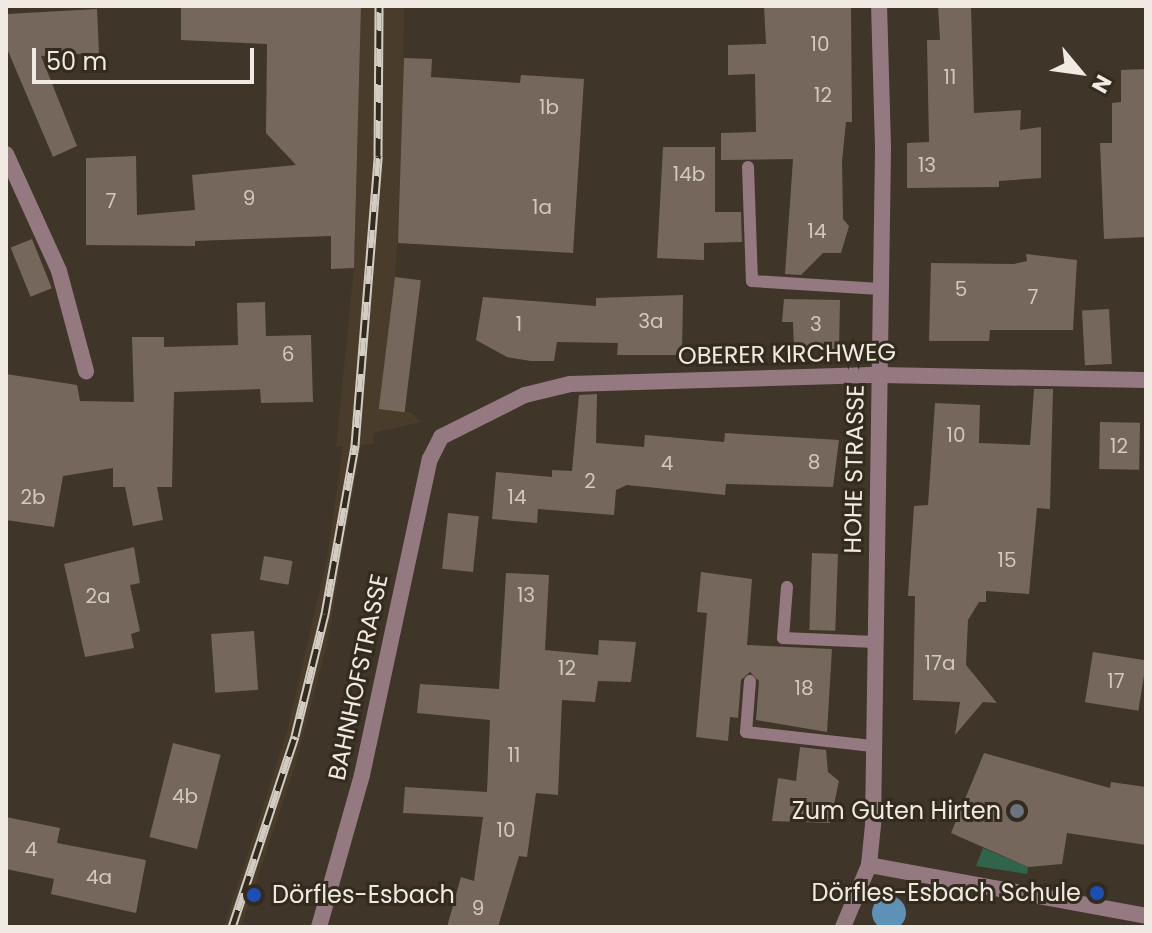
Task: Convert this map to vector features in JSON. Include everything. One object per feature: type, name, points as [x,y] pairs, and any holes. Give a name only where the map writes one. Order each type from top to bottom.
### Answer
[{"type":"street","name":"HOHE STRASSE","points":[[843,927],[869,865],[880,375],[879,6]]},
{"type":"street","points":[[6,154],[59,271],[86,371]]},
{"type":"street","name":"OBERER KIRCHWEG","points":[[441,437],[512,400],[570,384],[880,375],[1146,380]]},
{"type":"street","name":"BAHNHOFSTRASSE","points":[[319,927],[362,775],[430,459],[441,437]]},
{"type":"street","points":[[869,865],[1146,916]]},
{"type":"lane","points":[[748,167],[752,281],[880,289]]},
{"type":"lane","points":[[787,587],[783,638],[875,642]]},
{"type":"lane","points":[[750,681],[746,732],[872,746]]},
{"type":"shaded area","points":[[361,6],[404,6],[403,163],[386,410],[411,412],[421,422],[374,433],[373,444],[361,445],[327,644],[295,766],[241,927],[224,927],[287,732],[327,559],[343,446],[336,446],[354,268]]},
{"type":"green space","points":[[983,848],[1028,867],[1027,874],[976,866]]},
{"type":"water","points":[[889,896],[901,901],[906,913],[901,925],[889,930],[877,925],[872,913],[877,901]]},
{"type":"building","points":[[181,6],[361,6],[354,268],[331,269],[331,236],[195,241],[195,246],[86,245],[86,158],[136,156],[137,215],[195,210],[192,175],[296,165],[266,133],[267,44],[181,40]]},
{"type":"building","points":[[764,6],[851,6],[852,122],[846,122],[842,161],[843,219],[849,226],[841,253],[823,253],[801,275],[785,274],[793,159],[721,160],[721,133],[756,132],[755,74],[728,75],[728,45],[766,44]]},
{"type":"building","points":[[938,6],[971,6],[974,113],[1021,110],[1020,130],[1041,127],[1041,178],[999,181],[999,187],[907,188],[907,143],[929,142],[927,40],[940,40]]},
{"type":"building","points":[[97,9],[99,53],[41,56],[77,146],[53,157],[8,51],[7,14]]},
{"type":"building","points":[[404,58],[432,59],[431,77],[520,83],[521,75],[584,79],[573,253],[398,243]]},
{"type":"building","points":[[1146,69],[1146,237],[1104,239],[1100,143],[1112,143],[1112,103],[1121,102],[1121,70]]},
{"type":"building","points":[[663,147],[715,147],[715,212],[741,212],[742,242],[704,243],[704,260],[657,258]]},
{"type":"building","points":[[32,239],[52,288],[31,297],[11,248]]},
{"type":"building","points":[[1026,254],[1077,260],[1073,330],[990,330],[989,341],[929,341],[931,263],[1014,264],[1027,261]]},
{"type":"building","points":[[395,277],[421,280],[405,412],[379,409]]},
{"type":"building","points":[[683,295],[682,355],[617,355],[618,343],[557,342],[554,361],[531,361],[507,357],[476,340],[483,297],[596,306],[596,298]]},
{"type":"building","points":[[784,299],[840,300],[839,349],[794,349],[793,322],[782,322]]},
{"type":"building","points":[[265,302],[266,336],[311,335],[313,402],[261,403],[260,389],[174,392],[172,487],[157,487],[163,520],[133,526],[125,487],[113,487],[113,468],[63,476],[54,527],[6,520],[6,374],[77,385],[80,401],[134,402],[132,337],[164,337],[164,347],[238,345],[237,303]]},
{"type":"building","points":[[1109,309],[1112,364],[1085,365],[1082,310]]},
{"type":"building","points":[[1034,389],[1053,389],[1050,509],[1037,508],[1029,594],[986,591],[986,602],[979,602],[968,620],[966,665],[997,703],[983,702],[955,735],[960,702],[913,700],[915,596],[908,596],[914,506],[928,505],[935,403],[980,405],[979,443],[1030,445]]},
{"type":"building","points":[[597,394],[596,443],[644,447],[645,435],[724,442],[725,433],[839,440],[833,487],[726,484],[725,495],[627,485],[616,490],[614,515],[538,509],[537,523],[492,519],[496,472],[552,477],[552,470],[572,471],[579,395]]},
{"type":"building","points":[[1100,422],[1140,423],[1139,470],[1099,469]]},
{"type":"building","points":[[448,513],[479,516],[473,572],[442,569]]},
{"type":"building","points":[[134,547],[140,583],[130,585],[140,631],[131,634],[134,648],[85,657],[64,564]]},
{"type":"building","points":[[812,553],[838,554],[835,631],[809,630]]},
{"type":"building","points":[[264,556],[293,561],[288,585],[260,580]]},
{"type":"building","points":[[701,572],[752,579],[747,645],[832,649],[827,732],[756,720],[759,681],[750,672],[741,680],[738,718],[730,717],[728,741],[696,737],[707,613],[697,612]]},
{"type":"building","points":[[506,573],[549,575],[545,650],[598,655],[599,640],[636,642],[631,682],[598,681],[595,702],[562,700],[558,795],[536,793],[527,857],[519,856],[498,927],[447,927],[461,877],[474,881],[483,817],[403,813],[405,787],[487,792],[490,720],[417,713],[420,684],[499,689]]},
{"type":"building","points":[[254,631],[258,690],[215,693],[211,634]]},
{"type":"building","points":[[1093,652],[1146,660],[1138,711],[1085,702]]},
{"type":"building","points":[[173,743],[221,755],[197,849],[150,837]]},
{"type":"building","points":[[800,747],[826,750],[828,772],[839,781],[830,823],[772,821],[778,778],[796,781]]},
{"type":"building","name":"Zum Guten Hirten","points":[[984,753],[1110,788],[1111,782],[1146,787],[1146,845],[1067,833],[1062,864],[1028,867],[951,833]]},
{"type":"building","points":[[6,817],[60,828],[57,843],[146,860],[136,913],[51,894],[54,879],[6,869]]},
{"type":"railway","points":[[232,927],[295,736],[325,614],[355,445],[378,156],[379,6]]},
{"type":"place","name":"Zum Guten Hirten","points":[[1017,811]]},
{"type":"place","name":"Dörfles-Esbach Schule","points":[[1097,893]]},
{"type":"place","name":"Dörfles-Esbach","points":[[254,895]]}]
